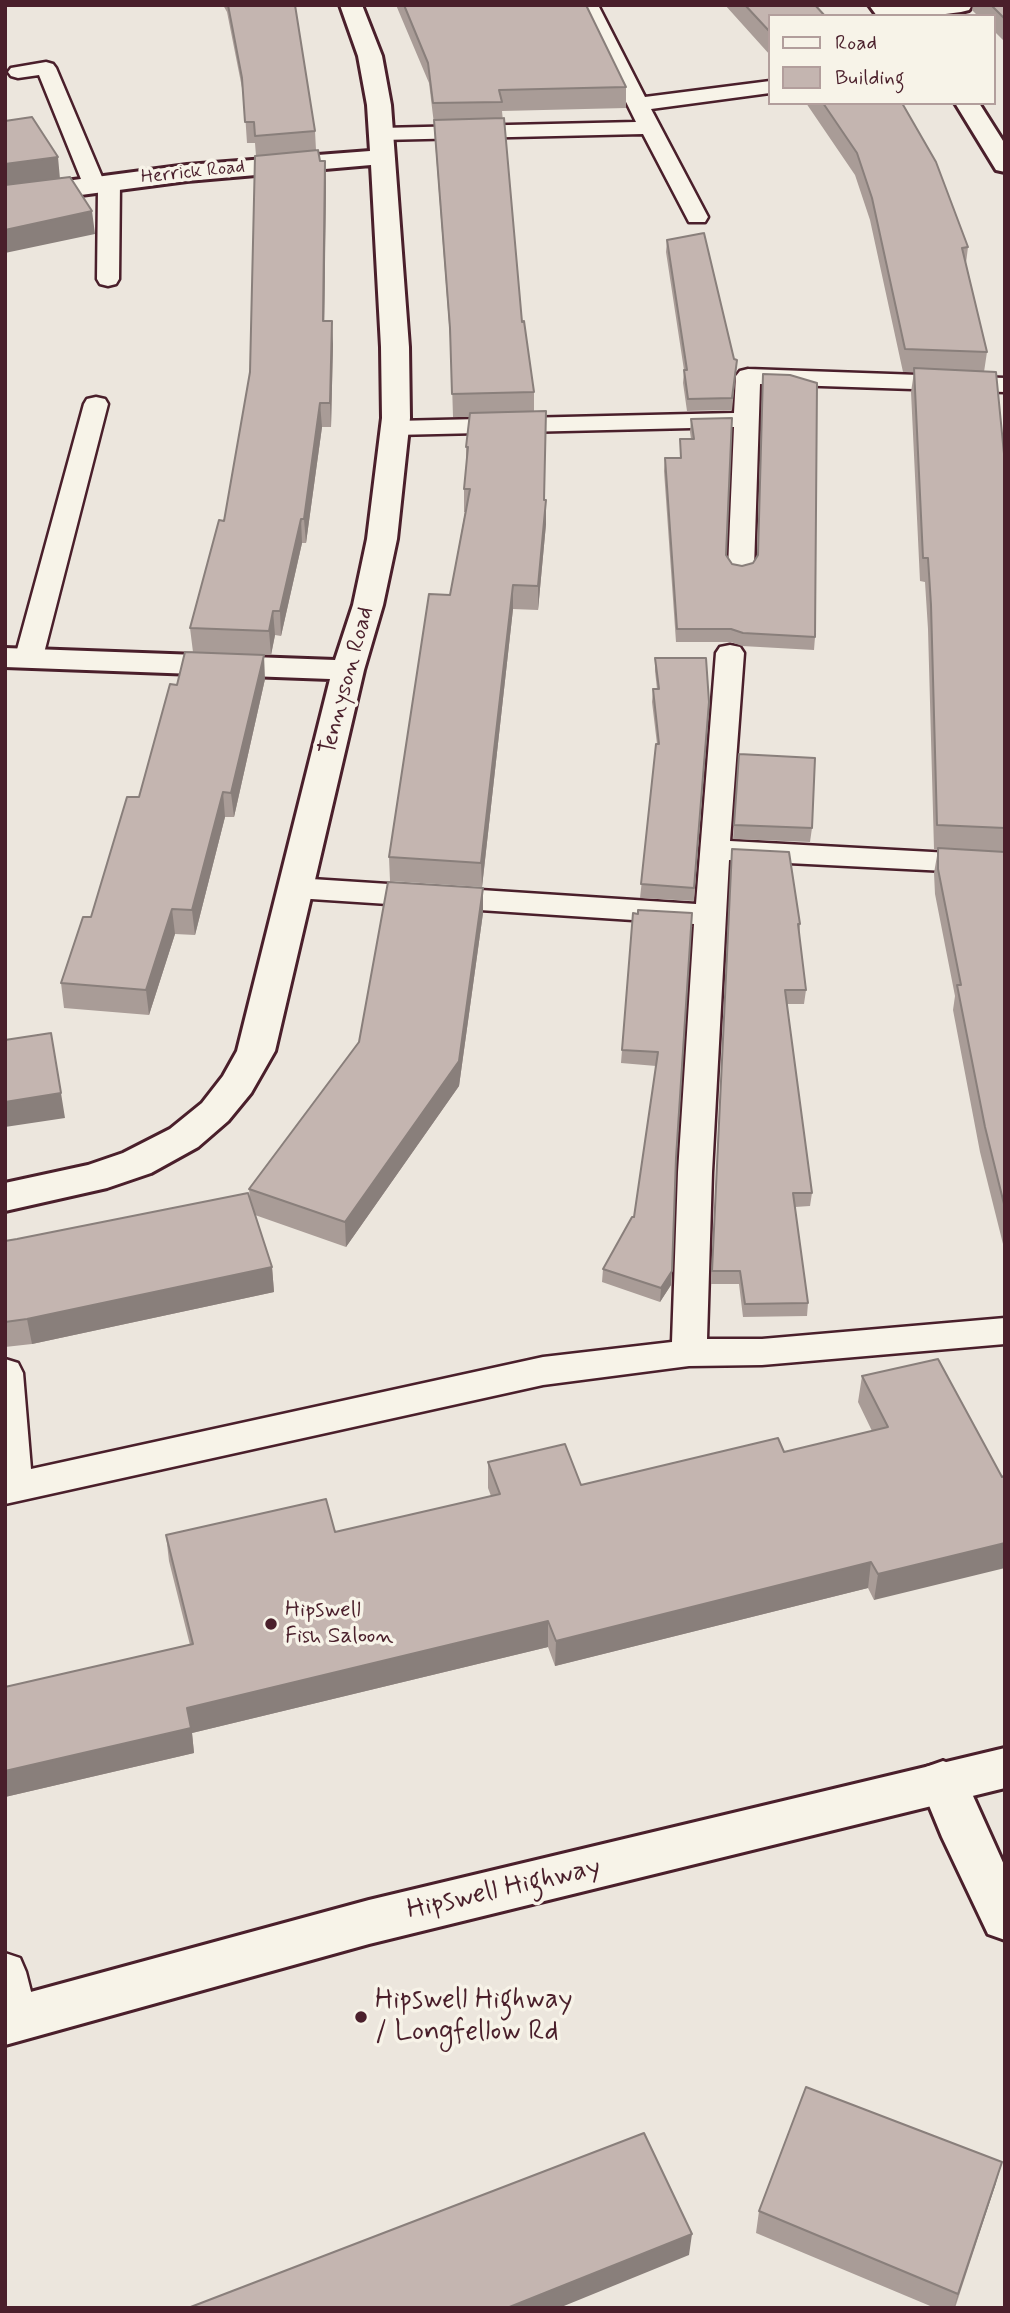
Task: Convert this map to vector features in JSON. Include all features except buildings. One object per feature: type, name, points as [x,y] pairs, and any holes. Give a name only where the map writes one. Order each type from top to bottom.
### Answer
[{"type":"street","name":"Tennyson Road","points":[[5,1197],[93,1178],[137,1163],[184,1138],[215,1112],[238,1084],[256,1051],[348,670],[368,605],[382,538],[395,428],[395,347],[382,145],[370,56],[351,5]]},
{"type":"street","points":[[886,12],[961,5]]},
{"type":"street","points":[[968,105],[1005,165]]},
{"type":"street","name":"Herrick Road","points":[[5,197],[102,183],[267,165],[382,145]]},
{"type":"street","points":[[17,657],[348,670]]},
{"type":"street","name":"Hipswell Highway","points":[[10,2021],[369,1922],[1005,1768]]},
{"type":"street","points":[[943,1781],[966,1837],[1005,1918]]},
{"type":"lane","points":[[588,5],[697,217]]},
{"type":"lane","points":[[18,72],[46,68],[102,183],[108,279]]},
{"type":"lane","points":[[638,104],[768,87]]},
{"type":"lane","points":[[382,145],[650,128]]},
{"type":"lane","points":[[741,568],[748,376],[1005,385]]},
{"type":"lane","points":[[17,657],[96,404]]},
{"type":"lane","points":[[395,428],[746,420]]},
{"type":"lane","points":[[689,1353],[695,1172],[709,915],[730,653]]},
{"type":"lane","points":[[715,850],[1005,865]]},
{"type":"lane","points":[[296,888],[709,915]]},
{"type":"lane","points":[[5,1373],[10,1488],[542,1371],[689,1353],[762,1352],[1005,1331]]},
{"type":"lane","points":[[5,1972],[10,2021]]},
{"type":"place","name":"Hipswell Fish Saloon","points":[[271,1624]]},
{"type":"place","name":"Hipswell Highway / Longfellow Rd","points":[[361,2017]]}]
